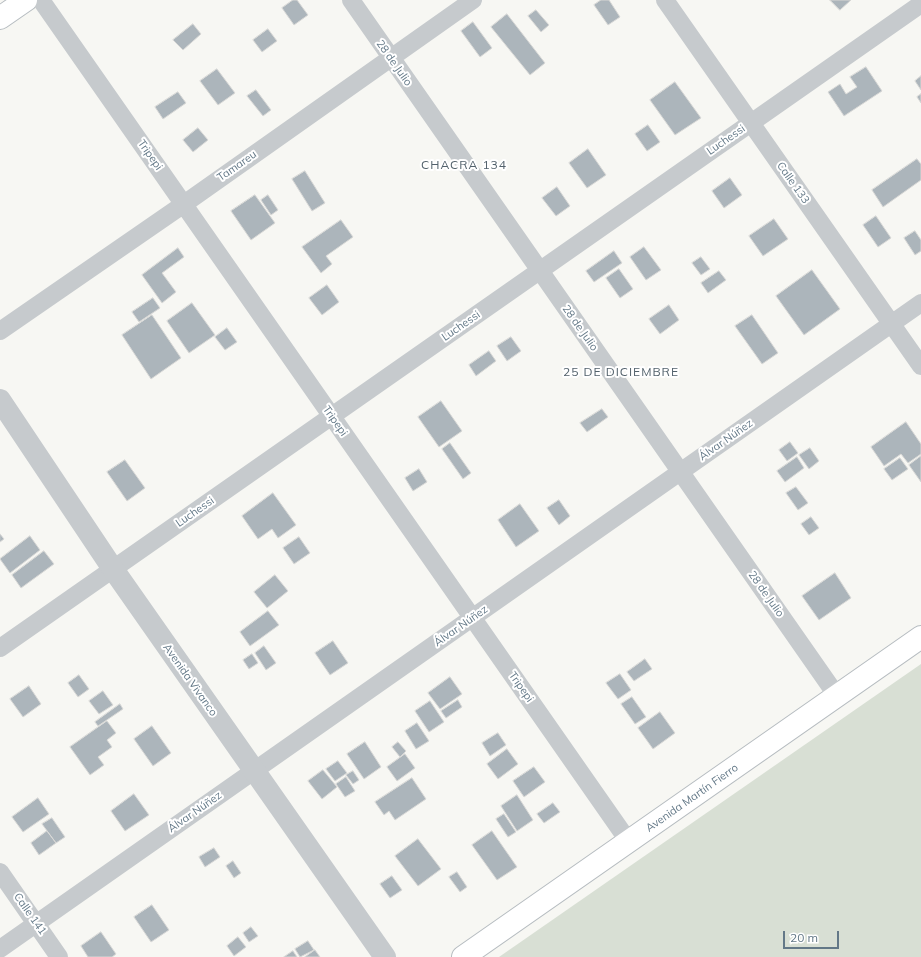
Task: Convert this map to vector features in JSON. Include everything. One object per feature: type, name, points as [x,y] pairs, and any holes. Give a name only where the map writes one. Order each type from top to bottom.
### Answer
[{"type":"main road","points":[[0,18],[26,0]]},
{"type":"main road","name":"Avenida Martín Fierro","points":[[463,957],[921,637]]},
{"type":"street","name":"Tripepi","points":[[41,0],[629,842]]},
{"type":"street","name":"28 de Julio","points":[[351,0],[837,696]]},
{"type":"street","name":"Tamareu","points":[[0,331],[184,204],[472,0]]},
{"type":"street","name":"Calle 133","points":[[665,0],[921,366]]},
{"type":"street","name":"Luchessi","points":[[0,648],[921,4]]},
{"type":"street","name":"Álvar Núñez","points":[[0,949],[921,303]]},
{"type":"street","name":"Avenida Vivanco","points":[[0,400],[113,569],[253,771],[385,957]]},
{"type":"street","name":"Calle 141","points":[[0,872],[59,957]]},
{"type":"shaded area","points":[[921,664],[921,957],[499,957]]},
{"type":"building","points":[[293,0],[297,0],[308,15],[294,25],[282,8]]},
{"type":"building","points":[[601,0],[609,0],[620,17],[608,25],[594,5]]},
{"type":"building","points":[[830,0],[851,0],[840,10]]},
{"type":"building","points":[[536,10],[549,25],[541,32],[528,16]]},
{"type":"building","points":[[507,14],[545,63],[530,75],[491,27]]},
{"type":"building","points":[[473,22],[492,48],[480,57],[461,31]]},
{"type":"building","points":[[193,24],[201,34],[183,50],[173,40]]},
{"type":"building","points":[[268,29],[277,41],[262,52],[253,40]]},
{"type":"building","points":[[866,67],[882,91],[844,116],[828,92],[840,84],[846,94],[857,87],[850,77]]},
{"type":"building","points":[[217,69],[235,93],[218,105],[200,81]]},
{"type":"building","points":[[921,76],[921,90],[915,81]]},
{"type":"building","points":[[675,82],[701,118],[675,135],[650,100]]},
{"type":"building","points":[[256,90],[271,110],[263,116],[247,96]]},
{"type":"building","points":[[178,92],[186,103],[163,119],[155,107]]},
{"type":"building","points":[[921,94],[921,103],[917,97]]},
{"type":"building","points":[[648,125],[660,142],[647,151],[635,134]]},
{"type":"building","points":[[198,128],[208,140],[193,152],[183,140]]},
{"type":"building","points":[[588,149],[606,175],[587,188],[569,163]]},
{"type":"building","points":[[917,159],[921,164],[921,180],[883,207],[872,190]]},
{"type":"building","points":[[305,171],[325,203],[312,211],[292,179]]},
{"type":"building","points":[[730,178],[742,195],[724,208],[712,191]]},
{"type":"building","points":[[557,187],[570,206],[556,216],[542,198]]},
{"type":"building","points":[[255,195],[275,223],[251,240],[231,211]]},
{"type":"building","points":[[268,195],[278,210],[271,215],[261,200]]},
{"type":"building","points":[[876,216],[891,238],[878,247],[863,225]]},
{"type":"building","points":[[774,219],[788,239],[763,256],[749,236]]},
{"type":"building","points":[[341,220],[353,237],[326,256],[332,264],[321,273],[302,247]]},
{"type":"building","points":[[915,231],[921,240],[921,251],[915,255],[904,238]]},
{"type":"building","points":[[644,247],[661,270],[646,280],[630,257]]},
{"type":"building","points":[[178,248],[184,257],[162,273],[176,292],[162,303],[142,275]]},
{"type":"building","points":[[614,251],[622,263],[594,282],[586,271]]},
{"type":"building","points":[[701,257],[710,269],[701,275],[692,263]]},
{"type":"building","points":[[619,269],[633,289],[620,298],[606,278]]},
{"type":"building","points":[[812,270],[840,309],[804,335],[776,296]]},
{"type":"building","points":[[719,271],[726,280],[708,293],[701,283]]},
{"type":"building","points":[[327,285],[339,302],[322,315],[309,298]]},
{"type":"building","points":[[153,298],[160,308],[139,322],[132,312]]},
{"type":"building","points":[[192,303],[215,335],[189,353],[167,321]]},
{"type":"building","points":[[669,305],[679,320],[660,334],[649,319]]},
{"type":"building","points":[[152,315],[181,358],[151,379],[122,335]]},
{"type":"building","points":[[752,315],[778,353],[762,364],[735,326]]},
{"type":"building","points":[[227,328],[237,342],[225,350],[215,337]]},
{"type":"building","points":[[511,337],[521,351],[507,361],[497,346]]},
{"type":"building","points":[[489,351],[496,361],[476,376],[469,365]]},
{"type":"building","points":[[441,401],[462,431],[439,447],[418,417]]},
{"type":"building","points":[[602,409],[608,417],[587,432],[580,423]]},
{"type":"building","points":[[906,422],[921,444],[921,454],[908,463],[901,454],[884,466],[871,447]]},
{"type":"building","points":[[790,442],[798,453],[787,461],[779,450]]},
{"type":"building","points":[[450,443],[471,473],[463,479],[442,449]]},
{"type":"building","points":[[810,448],[819,461],[809,469],[799,455]]},
{"type":"building","points":[[921,456],[921,482],[909,465]]},
{"type":"building","points":[[797,457],[804,468],[785,482],[777,471]]},
{"type":"building","points":[[900,458],[908,469],[892,480],[884,469]]},
{"type":"building","points":[[125,460],[145,488],[127,501],[107,472]]},
{"type":"building","points":[[419,469],[427,482],[413,491],[405,478]]},
{"type":"building","points":[[796,487],[808,503],[798,510],[786,493]]},
{"type":"building","points":[[273,493],[296,525],[278,538],[272,529],[258,539],[242,516]]},
{"type":"building","points":[[559,500],[570,516],[559,525],[547,508]]},
{"type":"building","points":[[520,504],[539,531],[516,547],[498,520]]},
{"type":"building","points":[[811,517],[819,528],[809,535],[801,524]]},
{"type":"building","points":[[0,534],[4,539],[0,542]]},
{"type":"building","points":[[30,536],[40,550],[10,573],[0,559]]},
{"type":"building","points":[[299,537],[310,553],[294,564],[283,548]]},
{"type":"building","points":[[44,551],[54,564],[21,588],[12,575]]},
{"type":"building","points":[[835,573],[851,598],[819,620],[802,596]]},
{"type":"building","points":[[275,575],[288,591],[267,608],[254,592]]},
{"type":"building","points":[[268,611],[279,625],[250,646],[240,632]]},
{"type":"building","points":[[333,641],[348,663],[330,675],[315,653]]},
{"type":"building","points":[[264,646],[276,663],[266,670],[255,653]]},
{"type":"building","points":[[252,654],[258,663],[249,669],[243,660]]},
{"type":"building","points":[[645,659],[652,669],[634,681],[627,672]]},
{"type":"building","points":[[620,674],[631,690],[618,699],[606,683]]},
{"type":"building","points":[[79,675],[89,689],[78,697],[68,683]]},
{"type":"building","points":[[450,677],[462,694],[440,709],[428,693]]},
{"type":"building","points":[[29,686],[41,704],[23,717],[10,699]]},
{"type":"building","points":[[103,691],[113,705],[99,714],[89,701]]},
{"type":"building","points":[[632,697],[646,717],[635,724],[621,704]]},
{"type":"building","points":[[458,700],[462,707],[446,718],[441,711]]},
{"type":"building","points":[[430,701],[444,722],[429,732],[415,711]]},
{"type":"building","points":[[120,704],[123,709],[98,726],[95,722]]},
{"type":"building","points":[[660,712],[675,733],[653,749],[638,728]]},
{"type":"building","points":[[107,721],[116,733],[107,740],[112,747],[98,757],[104,765],[90,775],[70,747]]},
{"type":"building","points":[[417,723],[429,741],[416,749],[405,731]]},
{"type":"building","points":[[152,726],[171,753],[153,766],[134,739]]},
{"type":"building","points":[[498,733],[506,745],[490,756],[482,743]]},
{"type":"building","points":[[365,742],[381,767],[364,779],[347,754]]},
{"type":"building","points":[[398,742],[406,751],[400,757],[392,747]]},
{"type":"building","points":[[507,749],[518,764],[498,779],[487,764]]},
{"type":"building","points":[[405,754],[415,768],[397,781],[387,767]]},
{"type":"building","points":[[338,761],[347,773],[335,781],[326,769]]},
{"type":"building","points":[[534,767],[545,782],[524,797],[513,781]]},
{"type":"building","points":[[323,770],[337,787],[322,799],[308,781]]},
{"type":"building","points":[[353,771],[359,780],[353,784],[346,775]]},
{"type":"building","points":[[346,777],[355,791],[345,797],[336,784]]},
{"type":"building","points":[[412,778],[426,799],[395,820],[389,811],[384,815],[375,802]]},
{"type":"building","points":[[134,794],[149,815],[125,831],[111,811]]},
{"type":"building","points":[[517,795],[533,820],[517,831],[501,806]]},
{"type":"building","points":[[38,798],[49,814],[23,832],[12,817]]},
{"type":"building","points":[[553,803],[560,812],[544,823],[537,814]]},
{"type":"building","points":[[504,814],[516,832],[508,837],[496,819]]},
{"type":"building","points":[[52,818],[65,837],[56,843],[42,824]]},
{"type":"building","points":[[47,831],[56,843],[39,855],[31,843]]},
{"type":"building","points":[[492,831],[517,867],[497,880],[472,845]]},
{"type":"building","points":[[418,839],[441,869],[418,886],[395,856]]},
{"type":"building","points":[[214,848],[220,857],[205,867],[199,857]]},
{"type":"building","points":[[233,861],[241,873],[234,878],[226,866]]},
{"type":"building","points":[[457,872],[467,887],[460,892],[449,877]]},
{"type":"building","points":[[392,876],[402,890],[390,898],[380,884]]},
{"type":"building","points":[[152,905],[169,930],[151,942],[134,917]]},
{"type":"building","points":[[251,927],[258,936],[249,942],[243,933]]},
{"type":"building","points":[[101,932],[116,954],[112,957],[88,957],[81,946]]},
{"type":"building","points":[[238,937],[246,947],[234,956],[227,946]]},
{"type":"building","points":[[308,941],[314,950],[300,957],[295,949]]},
{"type":"building","points":[[315,950],[320,957],[305,957]]},
{"type":"building","points":[[293,951],[297,957],[284,957]]},
{"type":"district","name":"CHACRA 134","points":[[464,165]]},
{"type":"district","name":"25 DE DICIEMBRE","points":[[621,372]]}]
